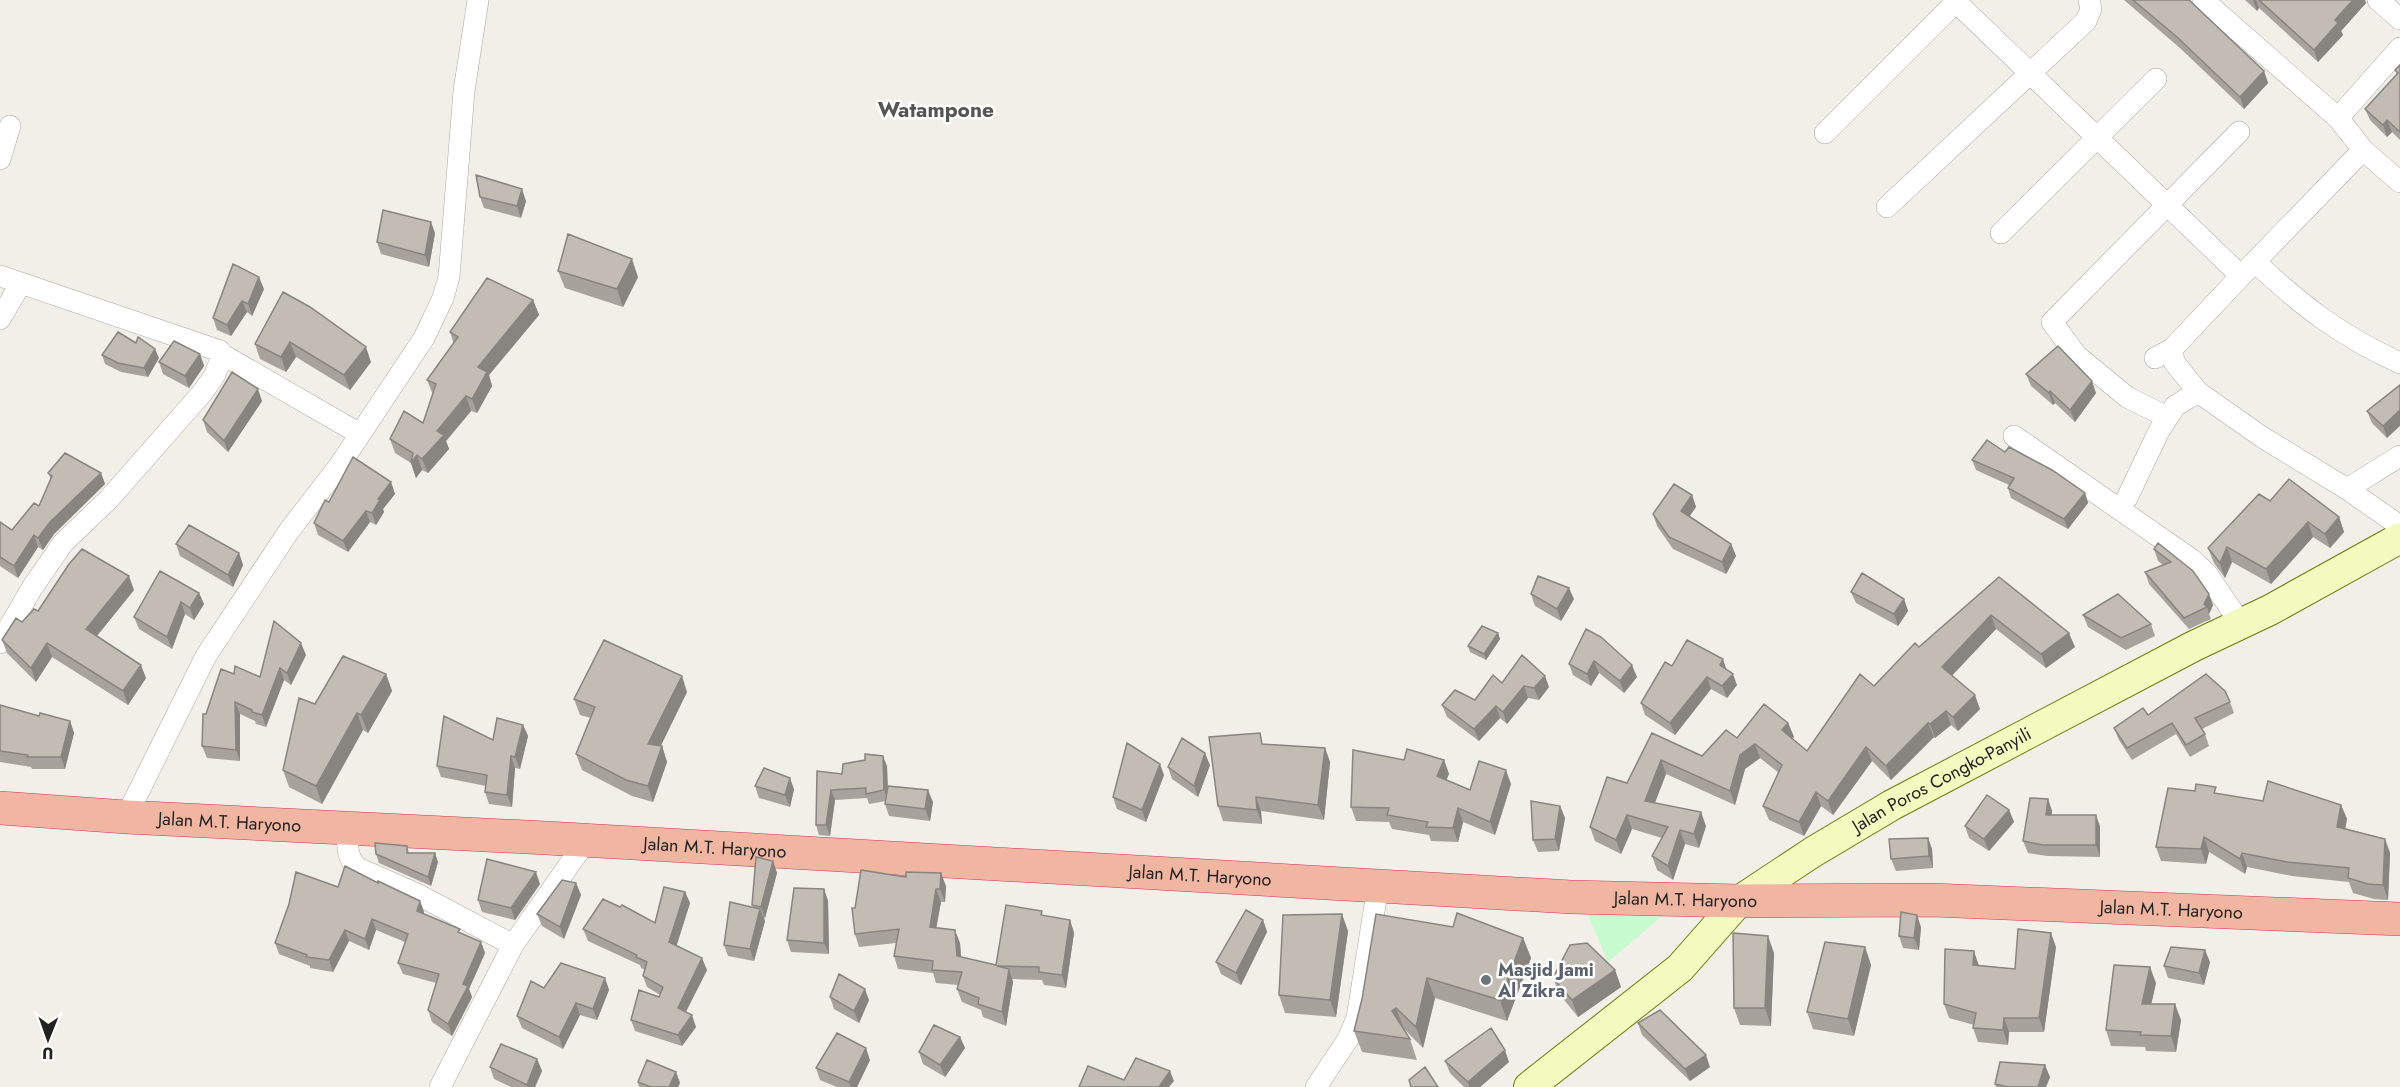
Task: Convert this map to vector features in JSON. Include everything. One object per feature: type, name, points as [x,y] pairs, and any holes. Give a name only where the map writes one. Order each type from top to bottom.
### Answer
[{"type":"highway","name":"Jalan M.T. Haryono","points":[[0,808],[126,817],[1571,897],[1739,901],[1932,900],[2400,919]]},
{"type":"main road","name":"Jalan Poros Congko-Panyili","points":[[1529,1087],[1680,968],[1739,901],[1813,852],[1892,806],[2194,646],[2241,624],[2400,538]]},
{"type":"street","points":[[126,817],[206,656],[289,531],[339,466],[424,338],[443,298],[448,277],[464,91],[478,0]]},
{"type":"street","points":[[1887,207],[2086,21],[2091,9],[2089,0]]},
{"type":"street","points":[[2203,0],[2338,118],[2363,150],[2400,182]]},
{"type":"street","points":[[2378,0],[2400,19]]},
{"type":"street","points":[[1825,133],[1956,1],[2167,205],[2248,269],[2291,296],[2335,329],[2400,363]]},
{"type":"street","points":[[2338,118],[2400,48]]},
{"type":"street","points":[[2001,233],[2156,79]]},
{"type":"street","points":[[0,159],[10,126]]},
{"type":"street","points":[[2167,417],[2127,397],[2076,355],[2052,322],[2239,132]]},
{"type":"street","points":[[2363,150],[2164,354],[2174,362],[2198,392],[2262,438],[2347,489],[2400,526]]},
{"type":"street","points":[[0,276],[220,351],[223,355],[360,434]]},
{"type":"street","points":[[0,319],[21,283]]},
{"type":"street","points":[[0,643],[32,588],[63,543],[109,499],[203,392],[214,376],[223,355]]},
{"type":"street","points":[[2127,498],[2167,417],[2175,406],[2198,392]]},
{"type":"street","points":[[2014,436],[2190,559],[2207,574],[2241,624]]},
{"type":"street","points":[[2347,489],[2400,456]]},
{"type":"street","points":[[348,828],[348,852],[351,861],[358,867],[417,894],[513,945]]},
{"type":"street","points":[[444,1086],[513,945],[586,841]]},
{"type":"street","points":[[1316,1087],[1348,1039],[1357,1018],[1378,886]]},
{"type":"green space","points":[[1584,906],[1668,911],[1608,962]]},
{"type":"building","points":[[2133,0],[2189,0],[2264,71],[2240,97],[2177,37]]},
{"type":"building","points":[[2259,0],[2353,0],[2335,20],[2338,23],[2314,50]]},
{"type":"building","points":[[2400,65],[2400,132],[2387,120],[2383,125],[2365,109],[2398,73],[2395,70]]},
{"type":"building","points":[[476,175],[522,189],[517,206],[480,197]]},
{"type":"building","points":[[383,210],[431,222],[425,255],[377,242]]},
{"type":"building","points":[[568,234],[632,259],[617,289],[558,271]]},
{"type":"building","points":[[233,264],[259,277],[248,304],[242,301],[227,325],[213,318]]},
{"type":"building","points":[[487,278],[533,300],[478,367],[487,372],[472,399],[466,396],[437,431],[444,435],[422,459],[417,455],[411,463],[413,453],[390,439],[404,411],[423,423],[436,384],[427,380],[458,337],[450,332]]},
{"type":"building","points":[[283,292],[310,307],[366,347],[344,375],[290,342],[281,357],[255,344]]},
{"type":"building","points":[[118,332],[136,343],[138,337],[155,349],[144,368],[118,363],[102,355]]},
{"type":"building","points":[[174,341],[200,354],[185,376],[159,362]]},
{"type":"building","points":[[2058,346],[2092,381],[2070,410],[2050,391],[2049,393],[2026,374]]},
{"type":"building","points":[[232,372],[258,389],[224,441],[203,420]]},
{"type":"building","points":[[2400,385],[2400,410],[2383,426],[2367,411]]},
{"type":"building","points":[[1987,440],[2005,452],[2009,447],[2052,470],[2085,493],[2064,519],[2008,488],[2014,478],[1972,460]]},
{"type":"building","points":[[65,453],[101,473],[50,522],[38,538],[34,535],[14,566],[0,557],[0,522],[12,530],[34,503],[39,506],[52,476],[48,473]]},
{"type":"building","points":[[353,457],[391,482],[378,499],[380,500],[372,513],[366,511],[343,541],[314,523],[325,500],[329,502]]},
{"type":"building","points":[[2289,479],[2339,517],[2325,534],[2308,522],[2266,569],[2227,547],[2220,563],[2208,548],[2259,494],[2270,501]]},
{"type":"building","points":[[1674,484],[1692,495],[1681,511],[1731,544],[1722,562],[1669,537],[1653,514]]},
{"type":"building","points":[[189,525],[239,553],[228,575],[176,544]]},
{"type":"building","points":[[2158,543],[2193,571],[2209,594],[2204,604],[2207,607],[2184,618],[2145,572],[2171,562],[2154,549]]},
{"type":"building","points":[[82,549],[129,576],[86,629],[141,665],[123,691],[47,643],[31,668],[2,640],[16,618],[22,622],[34,609],[38,611],[69,564]]},
{"type":"building","points":[[160,571],[199,593],[190,608],[181,602],[167,637],[134,617]]},
{"type":"building","points":[[1862,573],[1904,599],[1894,614],[1851,592]]},
{"type":"building","points":[[1538,576],[1569,588],[1557,609],[1531,594]]},
{"type":"building","points":[[1999,577],[2069,633],[2041,654],[1991,615],[1942,667],[1975,695],[1953,717],[1946,711],[1930,724],[1928,723],[1886,766],[1866,747],[1828,801],[1816,792],[1799,822],[1763,806],[1782,765],[1755,744],[1740,755],[1730,791],[1661,760],[1645,801],[1701,812],[1694,834],[1680,830],[1668,866],[1652,856],[1668,827],[1627,815],[1616,840],[1590,827],[1607,777],[1627,783],[1652,733],[1702,756],[1726,730],[1737,738],[1764,704],[1788,723],[1782,730],[1807,751],[1860,674],[1874,686],[1915,643],[1919,647]]},
{"type":"building","points":[[2118,594],[2151,624],[2121,638],[2083,615]]},
{"type":"building","points":[[274,621],[301,643],[287,673],[280,668],[262,715],[235,702],[236,750],[202,746],[203,714],[206,714],[221,669],[234,674],[235,666],[260,677]]},
{"type":"building","points":[[1482,626],[1498,633],[1484,654],[1468,646]]},
{"type":"building","points":[[1586,629],[1601,637],[1632,665],[1620,681],[1594,661],[1587,674],[1569,664]]},
{"type":"building","points":[[604,640],[682,676],[648,744],[662,746],[648,786],[626,780],[576,754],[595,707],[574,699]]},
{"type":"building","points":[[1687,640],[1723,659],[1720,665],[1733,674],[1722,686],[1707,677],[1670,723],[1641,703],[1665,662],[1672,666]]},
{"type":"building","points":[[1522,655],[1545,676],[1534,688],[1524,686],[1503,712],[1496,706],[1474,729],[1442,705],[1455,690],[1475,700],[1493,675],[1502,683]]},
{"type":"building","points":[[343,656],[386,674],[361,715],[357,713],[316,786],[283,770],[299,698],[315,704]]},
{"type":"building","points":[[2206,674],[2225,691],[2230,702],[2195,718],[2205,734],[2186,745],[2172,723],[2127,748],[2114,728],[2143,708],[2148,715]]},
{"type":"building","points":[[0,705],[39,716],[40,713],[70,721],[61,757],[27,757],[28,755],[0,751]]},
{"type":"building","points":[[444,716],[493,740],[497,718],[523,725],[515,757],[511,756],[507,795],[485,792],[487,775],[437,766]]},
{"type":"building","points":[[1260,733],[1262,744],[1325,748],[1318,805],[1256,797],[1257,810],[1218,806],[1209,737]]},
{"type":"building","points":[[1182,738],[1205,753],[1194,786],[1168,767]]},
{"type":"building","points":[[1127,743],[1160,764],[1142,810],[1113,797]]},
{"type":"building","points":[[1407,749],[1444,760],[1437,776],[1470,790],[1479,761],[1506,770],[1490,822],[1458,808],[1453,828],[1426,827],[1428,822],[1387,815],[1389,808],[1351,807],[1353,750],[1404,760]]},
{"type":"building","points":[[865,754],[883,756],[884,790],[866,794],[866,788],[831,790],[826,825],[816,825],[817,771],[842,774],[843,764],[865,760]]},
{"type":"building","points":[[764,768],[790,778],[785,795],[755,786]]},
{"type":"building","points":[[2268,781],[2341,805],[2337,827],[2385,839],[2383,885],[2368,884],[2348,878],[2349,868],[2287,862],[2242,853],[2240,859],[2204,837],[2201,849],[2156,847],[2168,788],[2195,791],[2196,784],[2216,787],[2214,793],[2263,801]]},
{"type":"building","points":[[888,786],[928,790],[925,809],[885,804]]},
{"type":"building","points":[[1987,795],[2009,810],[1984,839],[1965,826]]},
{"type":"building","points":[[2030,798],[2048,799],[2046,815],[2096,815],[2096,845],[2043,845],[2023,841]]},
{"type":"building","points":[[1531,801],[1560,806],[1555,839],[1533,840]]},
{"type":"building","points":[[1928,838],[1929,856],[1891,859],[1889,839]]},
{"type":"building","points":[[375,843],[407,846],[407,853],[435,853],[428,877],[376,854]]},
{"type":"building","points":[[756,857],[773,861],[761,907],[752,905]]},
{"type":"building","points":[[487,859],[536,872],[511,908],[478,900]]},
{"type":"building","points":[[345,866],[420,901],[417,911],[460,929],[458,932],[481,942],[463,984],[468,986],[448,1024],[428,1010],[439,974],[398,963],[408,934],[372,919],[365,939],[345,930],[329,960],[306,957],[307,955],[275,943],[289,904],[296,872],[338,887]]},
{"type":"building","points":[[861,870],[906,877],[906,872],[941,873],[940,889],[936,889],[930,927],[955,930],[957,956],[996,965],[1006,905],[1042,911],[1041,915],[1070,920],[1062,975],[1039,972],[1039,967],[997,966],[1009,969],[1002,1012],[978,1004],[979,998],[957,989],[962,972],[932,970],[933,961],[894,956],[899,929],[855,934],[852,908],[855,908]]},
{"type":"building","points":[[562,880],[576,883],[560,927],[537,914]]},
{"type":"building","points":[[664,887],[685,892],[669,942],[702,958],[678,1008],[692,1015],[678,1035],[631,1020],[639,990],[659,997],[663,987],[643,976],[647,962],[583,929],[603,899],[620,907],[622,905],[655,923]]},
{"type":"building","points":[[794,888],[824,889],[824,943],[787,940]]},
{"type":"building","points":[[730,902],[760,909],[750,949],[724,945]]},
{"type":"building","points":[[1246,910],[1263,920],[1236,973],[1216,962]]},
{"type":"building","points":[[1901,912],[1917,915],[1914,938],[1899,936]]},
{"type":"building","points":[[1457,913],[1523,938],[1500,1000],[1427,978],[1416,1027],[1396,1008],[1392,1011],[1410,1039],[1354,1031],[1362,999],[1376,914],[1453,927]]},
{"type":"building","points":[[1342,914],[1330,1000],[1279,995],[1283,915]]},
{"type":"building","points":[[2018,929],[2051,933],[2039,1018],[2004,1018],[2003,1030],[1973,1028],[1976,1013],[1944,1004],[1945,949],[1974,951],[1973,965],[2015,969]]},
{"type":"building","points":[[1733,933],[1768,936],[1765,1008],[1734,1008]]},
{"type":"building","points":[[1825,942],[1865,947],[1848,1019],[1807,1012]]},
{"type":"building","points":[[1587,943],[1615,970],[1572,1000],[1553,978],[1570,945]]},
{"type":"building","points":[[2171,947],[2205,950],[2199,973],[2164,966]]},
{"type":"building","points":[[561,963],[605,978],[593,1009],[576,1003],[559,1037],[517,1016],[531,981],[544,988]]},
{"type":"building","points":[[2114,965],[2150,967],[2142,1004],[2175,1004],[2171,1036],[2140,1035],[2141,1032],[2106,1030]]},
{"type":"building","points":[[839,974],[865,989],[854,1011],[830,997]]},
{"type":"building","points":[[1660,1010],[1706,1055],[1685,1069],[1638,1023]]},
{"type":"building","points":[[934,1025],[960,1037],[940,1065],[919,1052]]},
{"type":"building","points":[[1491,1028],[1505,1050],[1468,1082],[1445,1061]]},
{"type":"building","points":[[837,1033],[866,1048],[849,1082],[816,1068]]},
{"type":"building","points":[[501,1044],[537,1059],[527,1085],[490,1067]]},
{"type":"building","points":[[1136,1058],[1170,1071],[1159,1087],[1079,1087],[1088,1066],[1124,1080]]},
{"type":"building","points":[[647,1060],[676,1072],[669,1087],[651,1087],[638,1082]]},
{"type":"building","points":[[2000,1062],[2045,1065],[2038,1087],[2008,1087],[1995,1084]]},
{"type":"building","points":[[1425,1067],[1438,1087],[1411,1087],[1409,1080]]},
{"type":"place","name":"Masjid Jami Al Zikra","points":[[1486,980]]},
{"type":"district","name":"Watampone","points":[[936,110]]}]
